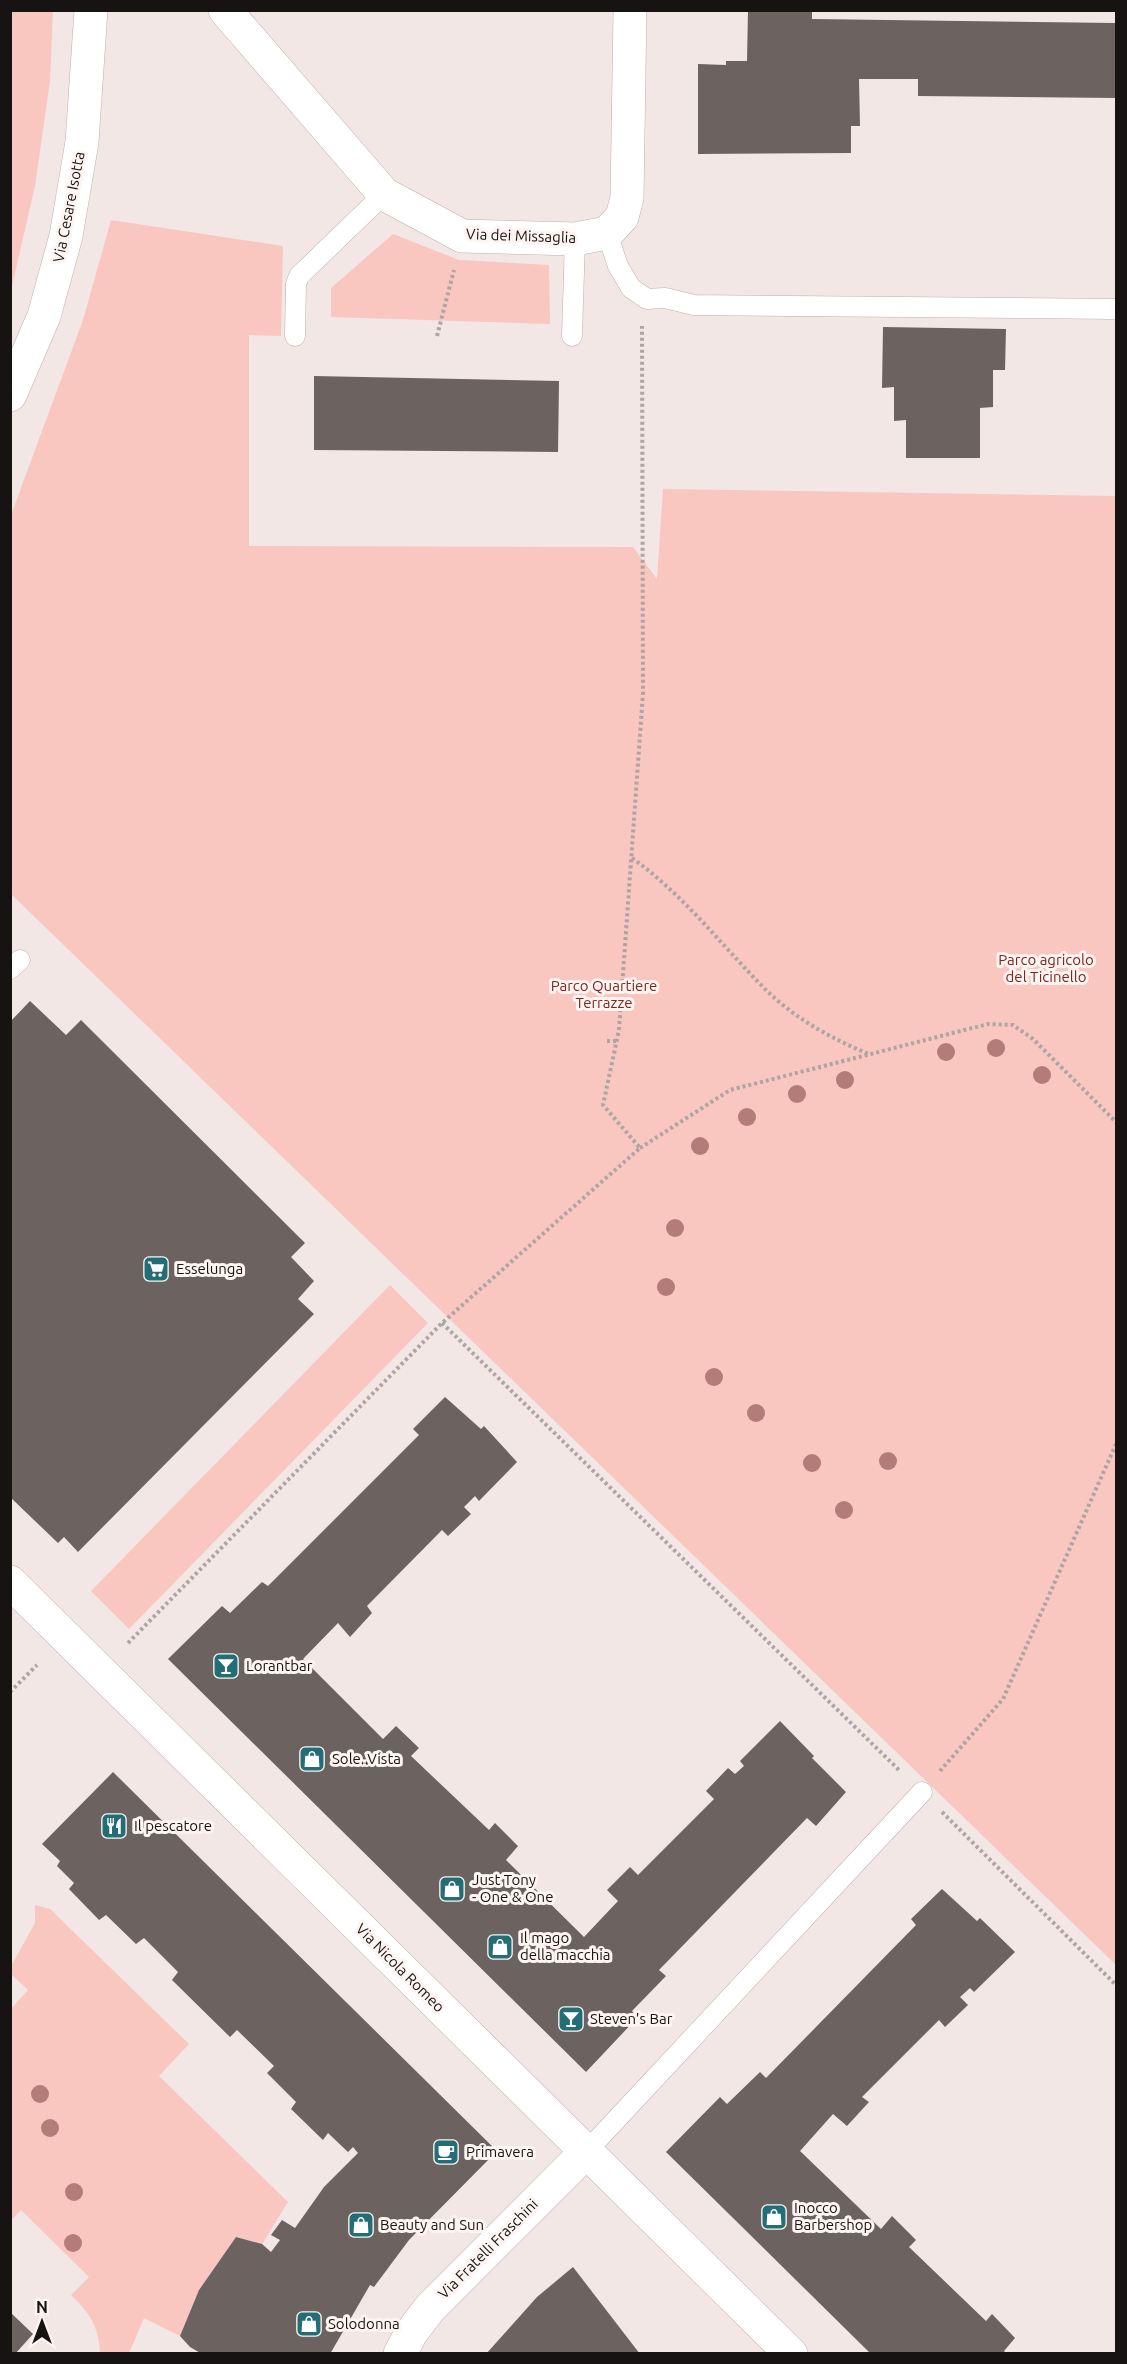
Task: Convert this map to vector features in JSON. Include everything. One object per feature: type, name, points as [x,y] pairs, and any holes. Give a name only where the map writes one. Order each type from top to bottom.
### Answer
[{"type":"street","name":"Via Cesare Isotta","points":[[10,395],[44,316],[66,236],[82,142],[91,10]]},
{"type":"street","name":"Via dei Missaglia","points":[[225,10],[384,194],[462,236],[574,240],[607,232]]},
{"type":"street","points":[[607,232],[622,217],[627,198],[630,10]]},
{"type":"street","name":"Via Nicola Romeo","points":[[10,1582],[790,2354]]},
{"type":"street","name":"Via Fratelli Fraschini","points":[[400,2354],[411,2333],[430,2308],[586,2152]]},
{"type":"lane","points":[[295,336],[296,284],[299,276],[384,194]]},
{"type":"lane","points":[[607,232],[618,266],[631,288],[647,299],[664,298],[694,305],[1116,309]]},
{"type":"lane","points":[[572,336],[574,240]]},
{"type":"lane","points":[[586,2152],[922,1792]]},
{"type":"path","points":[[437,336],[454,267]]},
{"type":"path","points":[[640,1148],[603,1105],[619,1030],[643,693],[641,333],[647,299]]},
{"type":"path","points":[[631,858],[652,872],[690,909],[768,992],[836,1041],[869,1054]]},
{"type":"path","points":[[128,1643],[442,1323],[640,1148],[730,1090],[988,1023],[1013,1025],[1033,1039],[1116,1122]]},
{"type":"path","points":[[607,1041],[616,1041]]},
{"type":"path","points":[[442,1323],[1116,1984]]},
{"type":"path","points":[[922,1792],[1003,1699],[1116,1444]]},
{"type":"path","points":[[10,1692],[37,1665]]},
{"type":"green space","points":[[11,10],[53,11],[50,81],[35,186],[11,290]]},
{"type":"green space","name":"Parco Quartiere Terrazze","points":[[111,220],[283,246],[281,336],[249,335],[249,546],[633,547],[657,579],[663,489],[1116,496],[1116,1965],[11,894],[11,515],[83,320]]},
{"type":"green space","points":[[393,234],[459,260],[549,265],[550,324],[331,317],[331,288]]},
{"type":"green space","points":[[390,1285],[428,1323],[129,1629],[91,1591]]},
{"type":"green space","points":[[35,1905],[50,1909],[189,2044],[159,2076],[288,2202],[262,2244],[236,2237],[199,2290],[180,2336],[144,2318],[129,2353],[100,2353],[98,2336],[92,2321],[71,2295],[89,2277],[21,2210],[11,2220],[11,2009],[28,1990],[11,1974],[10,1968],[35,1923]]},
{"type":"building","points":[[748,10],[812,10],[812,19],[1116,23],[1116,98],[918,96],[918,79],[859,79],[860,126],[851,126],[851,153],[698,154],[698,64],[726,65],[726,61],[747,61]]},
{"type":"building","points":[[883,327],[1006,329],[1005,370],[993,370],[993,407],[980,408],[980,458],[906,458],[906,420],[894,421],[894,387],[882,388]]},
{"type":"building","points":[[314,376],[559,381],[558,452],[314,450]]},
{"type":"building","name":"Esselunga","points":[[30,1001],[66,1035],[81,1020],[305,1243],[291,1257],[314,1281],[298,1299],[314,1314],[78,1552],[64,1537],[58,1543],[10,1497],[10,1022]]},
{"type":"building","points":[[445,1397],[481,1429],[484,1426],[517,1462],[479,1501],[475,1496],[464,1507],[471,1514],[448,1536],[442,1530],[367,1606],[372,1613],[350,1637],[338,1623],[303,1659],[383,1739],[396,1726],[419,1748],[411,1756],[489,1830],[495,1823],[518,1846],[506,1860],[584,1937],[618,1901],[607,1890],[630,1867],[638,1875],[714,1799],[706,1791],[728,1768],[735,1774],[744,1766],[740,1761],[780,1721],[846,1792],[816,1826],[807,1818],[659,1970],[666,1976],[632,2011],[637,2018],[586,2072],[168,1659],[222,1606],[230,1613],[262,1582],[268,1586],[419,1435],[413,1429]]},
{"type":"building","points":[[113,1772],[497,2151],[409,2240],[374,2287],[370,2285],[330,2354],[202,2354],[190,2347],[180,2336],[199,2290],[236,2237],[262,2244],[271,2252],[280,2240],[271,2235],[282,2220],[295,2228],[324,2187],[358,2153],[353,2147],[348,2152],[328,2133],[323,2140],[291,2109],[296,2102],[267,2073],[274,2066],[237,2030],[230,2037],[172,1980],[178,1972],[144,1938],[136,1944],[106,1915],[99,1920],[69,1889],[74,1883],[57,1866],[60,1861],[42,1844]]},
{"type":"building","points":[[942,1889],[977,1921],[980,1918],[1015,1952],[974,1992],[970,1988],[960,1997],[968,2005],[945,2027],[939,2020],[862,2097],[869,2102],[847,2126],[833,2114],[800,2151],[881,2229],[892,2216],[916,2240],[909,2247],[986,2321],[992,2314],[1015,2338],[1004,2351],[1007,2354],[871,2354],[666,2152],[720,2097],[727,2104],[760,2072],[766,2078],[916,1925],[911,1919]]},
{"type":"building","points":[[573,2267],[640,2354],[486,2354],[537,2297]]},
{"type":"building","points":[[10,2312],[33,2334],[15,2354],[10,2354]]},
{"type":"place","name":"Esselunga","points":[[156,1269]]},
{"type":"place","name":"Lorantbar","points":[[226,1666]]},
{"type":"place","name":"Sole..Vista","points":[[312,1759]]},
{"type":"place","name":"Il pescatore","points":[[114,1826]]},
{"type":"place","name":"Just Tony - One & One","points":[[452,1889]]},
{"type":"place","name":"Il mago della macchia","points":[[500,1947]]},
{"type":"place","name":"Steven's Bar","points":[[571,2019]]},
{"type":"place","name":"Primavera","points":[[446,2152]]},
{"type":"place","name":"Inocco Barbershop","points":[[774,2217]]},
{"type":"place","name":"Beauty and Sun","points":[[361,2225]]},
{"type":"place","name":"Solodonna","points":[[309,2324]]},
{"type":"park label","name":"Parco agricolo del Ticinello","points":[[1046,968]]}]
